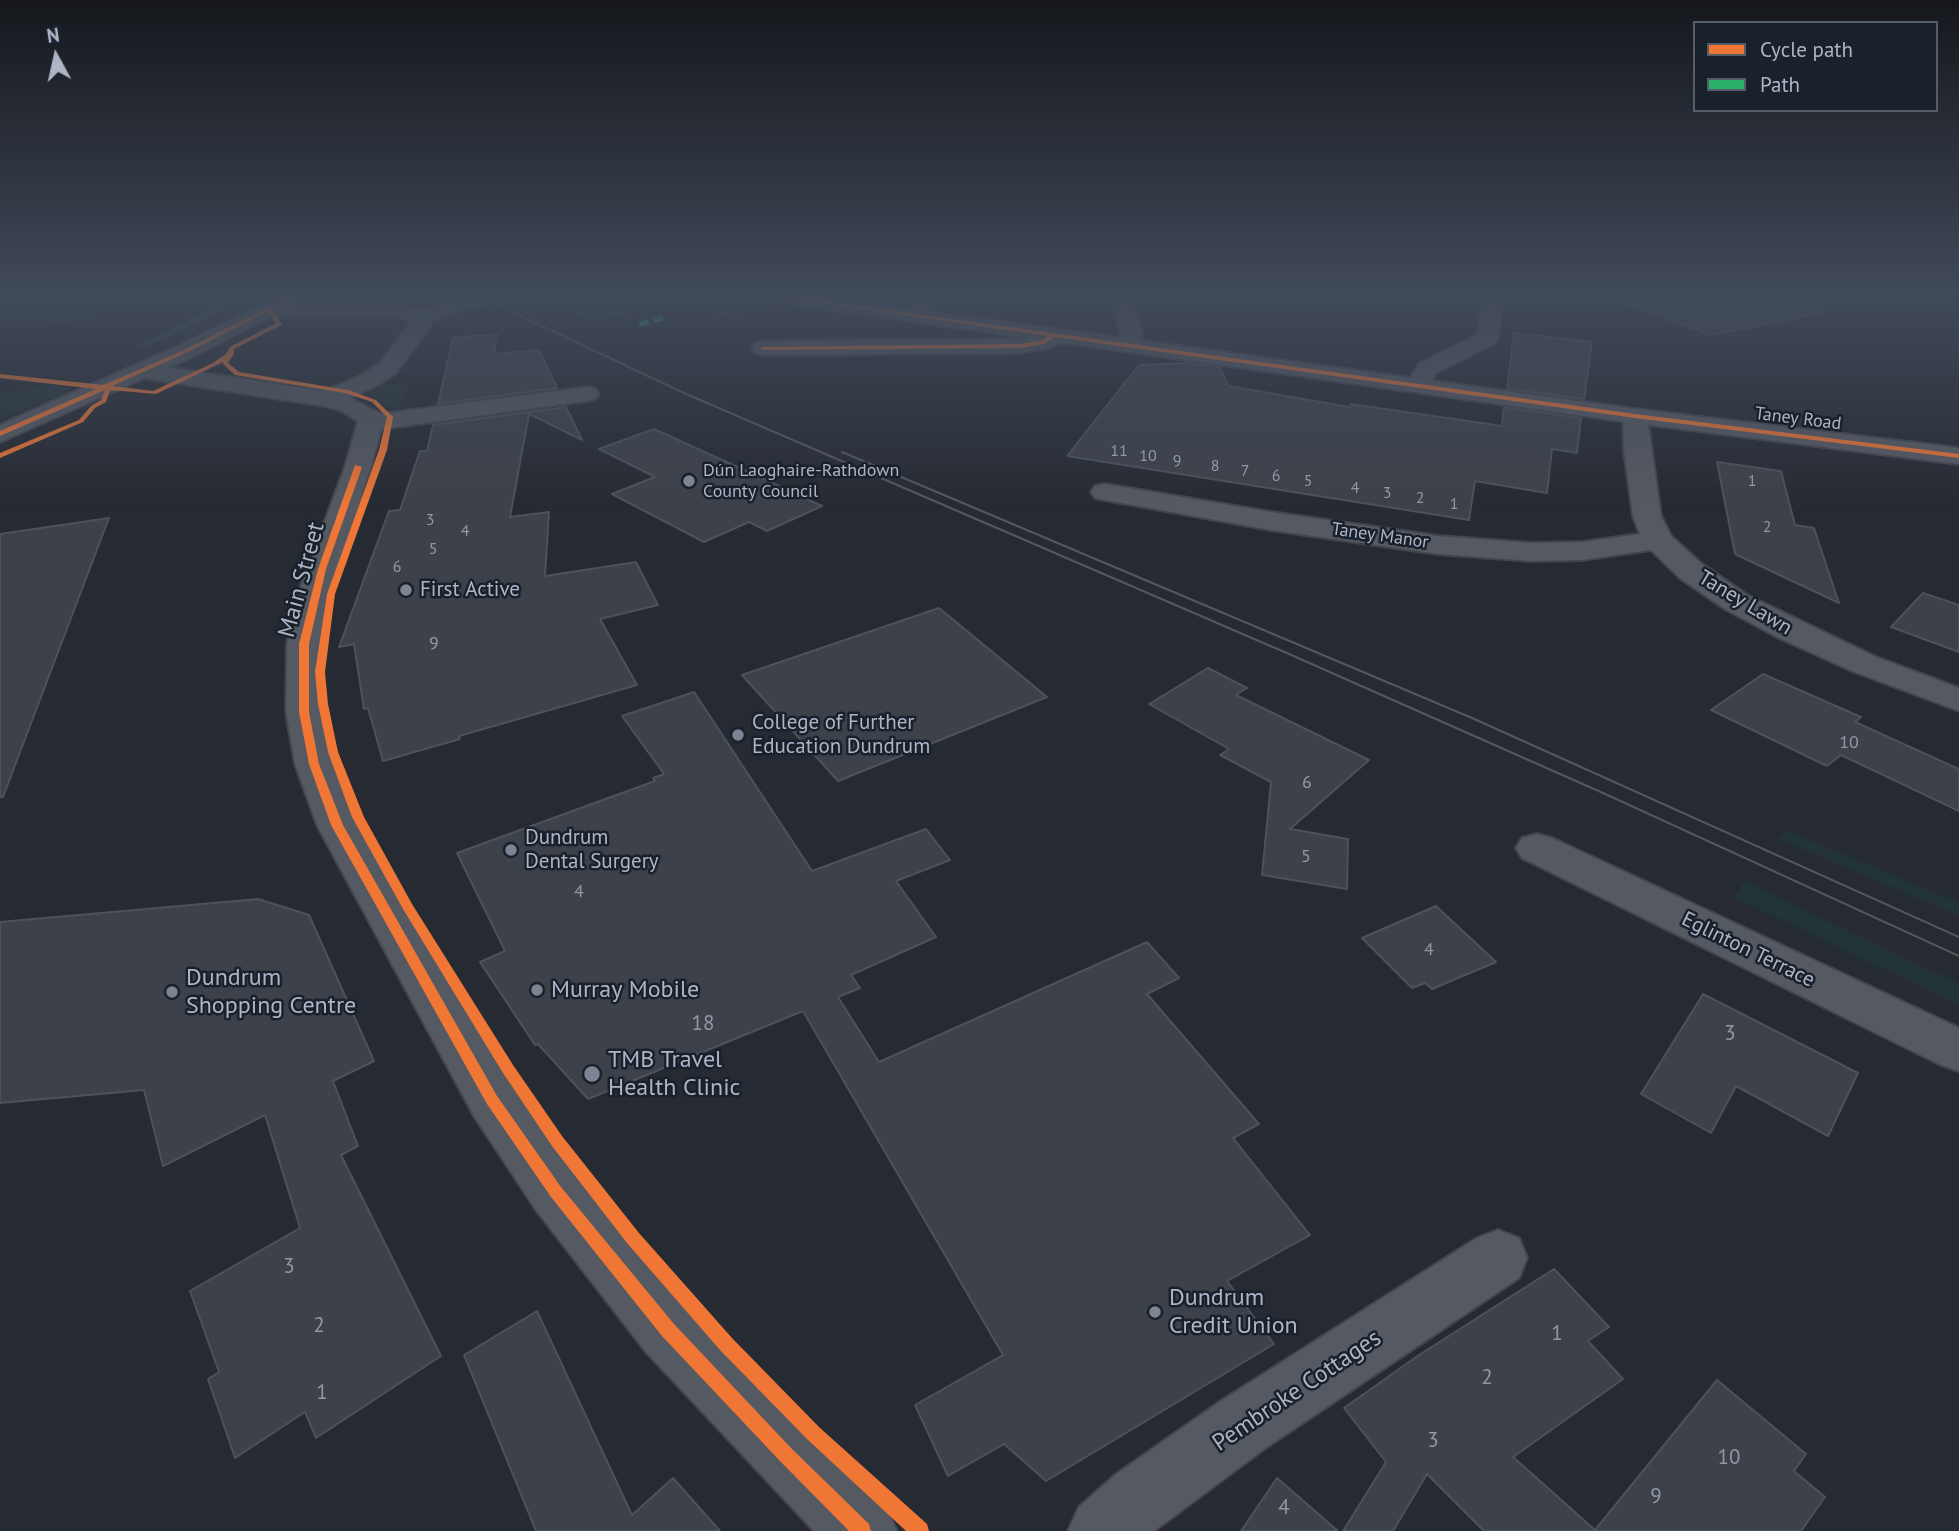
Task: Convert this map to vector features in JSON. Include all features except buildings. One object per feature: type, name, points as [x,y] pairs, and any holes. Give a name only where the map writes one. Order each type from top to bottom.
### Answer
[{"type":"main road","points":[[0,434],[154,365]]},
{"type":"main road","name":"Taney Road","points":[[1277,365],[1635,416],[1959,456]]},
{"type":"street","points":[[328,399],[370,380],[390,365]]},
{"type":"street","points":[[1418,385],[1427,369],[1434,365]]},
{"type":"street","points":[[143,371],[328,399],[362,411],[371,418],[371,423],[587,394]]},
{"type":"street","name":"Taney Lawn","points":[[1635,416],[1647,516],[1658,540],[1691,571],[1736,603],[1791,631],[1864,664],[1959,699]]},
{"type":"street","name":"Main Street","points":[[371,423],[311,606],[304,644],[304,712],[314,765],[337,825],[492,1100],[555,1192],[668,1330],[862,1531]]},
{"type":"street","name":"Taney Manor","points":[[1105,492],[1271,521],[1438,545],[1532,552],[1582,551],[1658,540]]},
{"type":"street","name":"Eglinton Terrace","points":[[1537,848],[1959,1051]]},
{"type":"street","name":"Pembroke Cottages","points":[[1103,1531],[1139,1499],[1244,1424],[1498,1258]]},
{"type":"shaded area","points":[[383,384],[409,385],[399,408],[390,409],[368,394]]},
{"type":"shaded area","points":[[45,386],[68,388],[65,390],[70,391],[0,420],[0,394]]},
{"type":"shaded area","points":[[1786,830],[1959,903],[1959,916],[1779,839]]},
{"type":"shaded area","points":[[1745,881],[1959,984],[1959,1005],[1734,897]]},
{"type":"tram line","points":[[626,365],[1603,793],[1959,956]]},
{"type":"tram line","points":[[842,452],[1472,718],[1959,937]]},
{"type":"cycle path","points":[[0,434],[154,365]]},
{"type":"cycle path","points":[[0,376],[154,393],[212,365]]},
{"type":"cycle path","points":[[227,365],[237,374],[346,391],[374,401],[390,417],[383,450],[331,594],[320,672],[323,704],[333,752],[358,817],[407,906],[508,1069],[557,1141],[633,1238],[726,1344],[813,1433],[920,1531]]},
{"type":"cycle path","points":[[1272,365],[1635,416],[1959,456]]},
{"type":"cycle path","points":[[0,456],[81,421],[93,407],[104,401],[107,391]]},
{"type":"cycle path","points":[[358,467],[322,569],[304,644],[304,712],[314,764],[337,825],[492,1100],[556,1192],[668,1330],[862,1531]]},
{"type":"place","name":"Dún Laoghaire-Rathdown County Council","points":[[689,481]]},
{"type":"place","name":"First Active","points":[[406,590]]},
{"type":"place","name":"College of Further Education Dundrum","points":[[738,735]]},
{"type":"place","name":"Dundrum Dental Surgery","points":[[511,850]]},
{"type":"place","name":"Murray Mobile","points":[[537,990]]},
{"type":"place","name":"Dundrum Shopping Centre","points":[[172,992]]},
{"type":"place","name":"TMB Travel Health Clinic","points":[[592,1074]]},
{"type":"place","name":"Dundrum Credit Union","points":[[1155,1312]]}]
